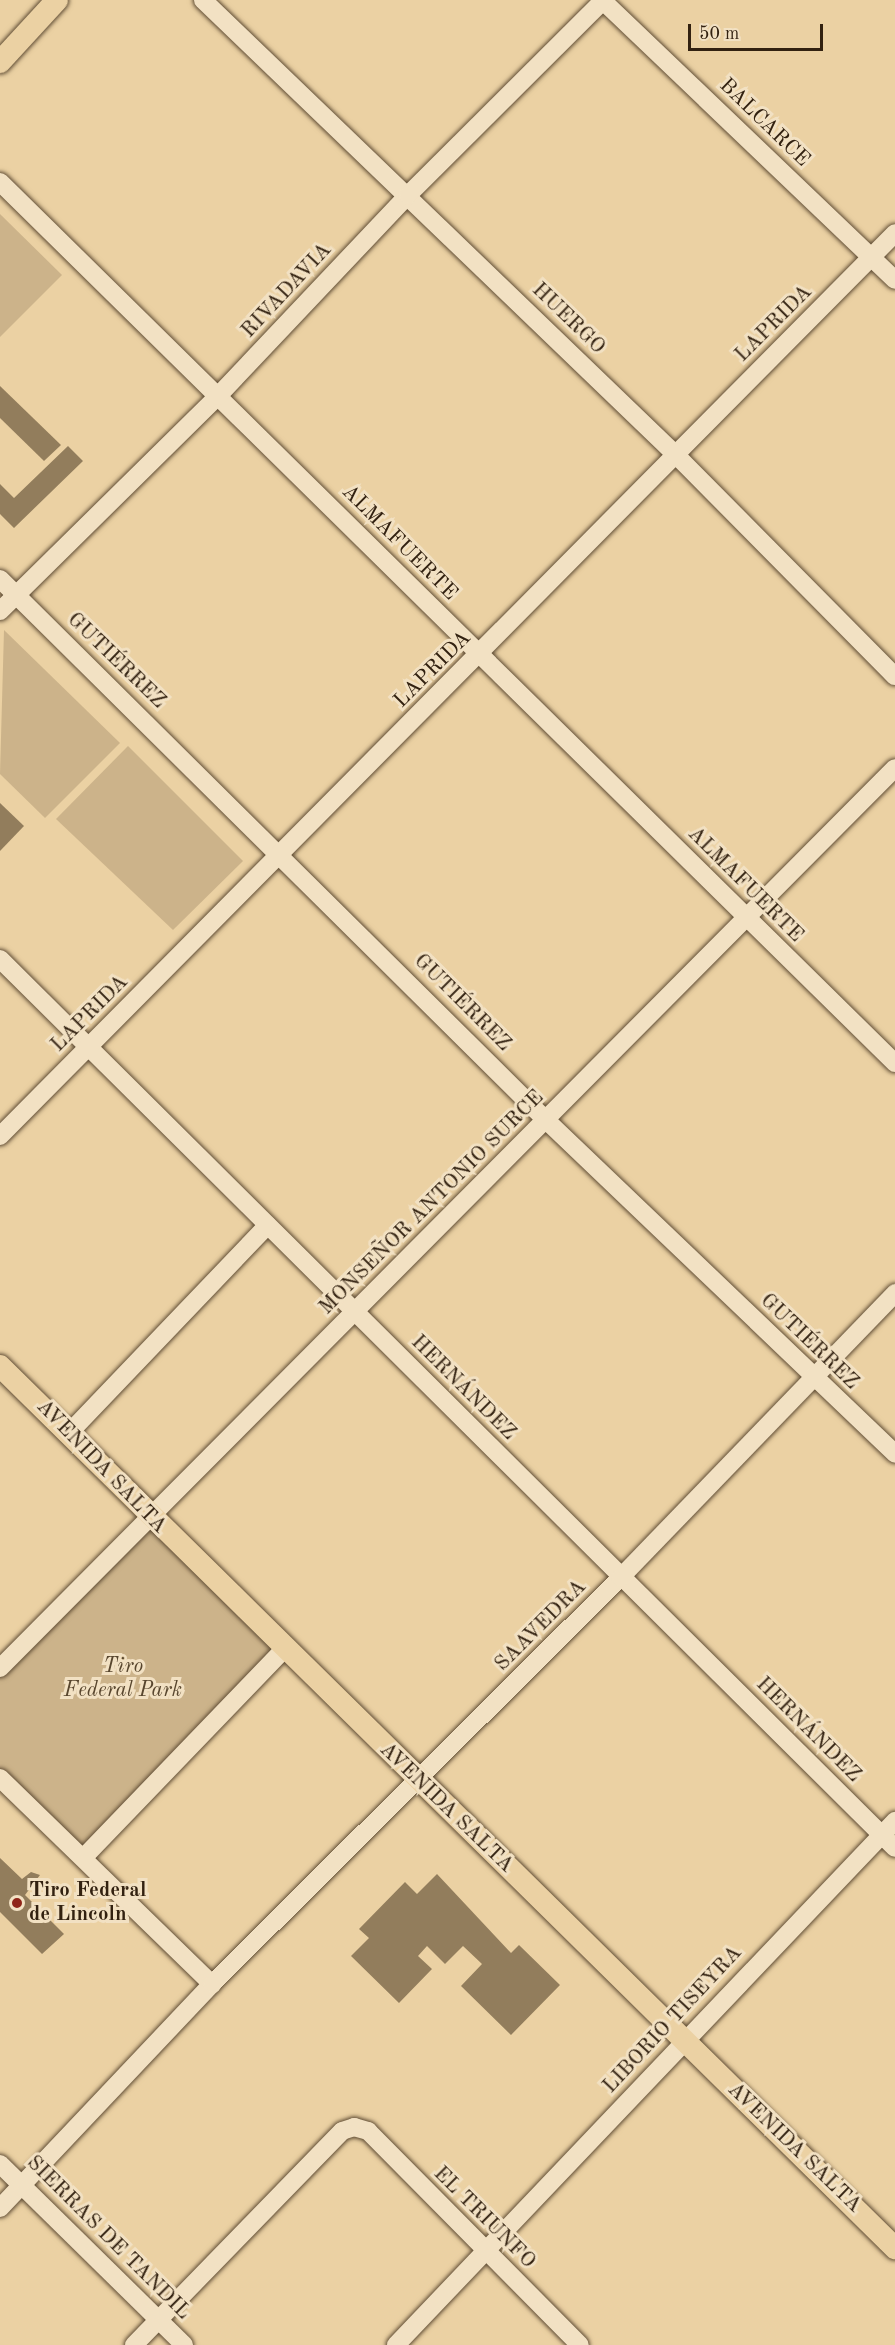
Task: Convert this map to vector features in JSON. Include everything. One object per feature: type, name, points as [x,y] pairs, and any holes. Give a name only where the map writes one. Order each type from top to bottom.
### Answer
[{"type":"main road","points":[[0,62],[57,0]]},
{"type":"main road","name":"AVENIDA SALTA","points":[[0,1366],[70,1432],[149,1516],[895,2248]]},
{"type":"street","name":"HUERGO","points":[[203,0],[676,455],[895,676]]},
{"type":"street","name":"RIVADAVIA","points":[[0,610],[218,396],[408,195],[603,0]]},
{"type":"street","name":"BALCARCE","points":[[603,0],[895,280]]},
{"type":"street","name":"ALMAFUERTE","points":[[0,182],[895,1063]]},
{"type":"street","name":"LAPRIDA","points":[[0,1136],[280,852],[481,655],[895,233]]},
{"type":"street","name":"GUTIÉRREZ","points":[[0,579],[280,852],[546,1120],[895,1454]]},
{"type":"street","name":"MONSEÑOR ANTONIO SURCE","points":[[0,1668],[149,1516],[749,920],[895,768]]},
{"type":"street","name":"HERNÁNDEZ","points":[[0,959],[895,1848]]},
{"type":"street","points":[[70,1432],[268,1226]]},
{"type":"street","name":"SAAVEDRA","points":[[0,2208],[212,1984],[419,1781],[621,1577],[895,1293]]},
{"type":"street","points":[[85,1856],[284,1649]]},
{"type":"street","points":[[0,1778],[85,1856],[212,1984]]},
{"type":"street","name":"LIBORIO TISEYRA","points":[[396,2345],[487,2253],[683,2040],[895,1821]]},
{"type":"street","name":"EL TRIUNFO","points":[[159,2320],[342,2131],[354,2127],[368,2131],[580,2345]]},
{"type":"street","name":"SIERRAS DE TANDIL","points":[[0,2164],[184,2345]]},
{"type":"street","points":[[134,2345],[159,2320]]},
{"type":"green space","points":[[0,214],[62,275],[0,337]]},
{"type":"green space","points":[[4,630],[120,743],[45,818],[0,774]]},
{"type":"green space","points":[[128,746],[243,861],[173,930],[56,819]]},
{"type":"green space","name":"Tiro Federal Park","points":[[149,1517],[284,1649],[85,1856],[0,1778],[0,1668]]},
{"type":"building","points":[[0,386],[61,445],[44,461],[0,418]]},
{"type":"building","points":[[68,446],[83,461],[14,528],[0,514],[0,484],[14,498]]},
{"type":"building","points":[[0,803],[24,826],[0,851]]},
{"type":"building","name":"Tiro Federal de Lincoln","points":[[0,1858],[22,1879],[31,1872],[40,1875],[25,1895],[64,1934],[42,1954],[0,1912]]},
{"type":"building","points":[[437,1874],[511,1953],[519,1945],[560,1985],[511,2035],[461,1986],[482,1964],[463,1946],[445,1964],[427,1946],[418,1956],[432,1969],[399,2003],[351,1956],[369,1938],[359,1929],[405,1882],[417,1894]]},
{"type":"place","name":"Tiro Federal de Lincoln","points":[[17,1903]]}]
